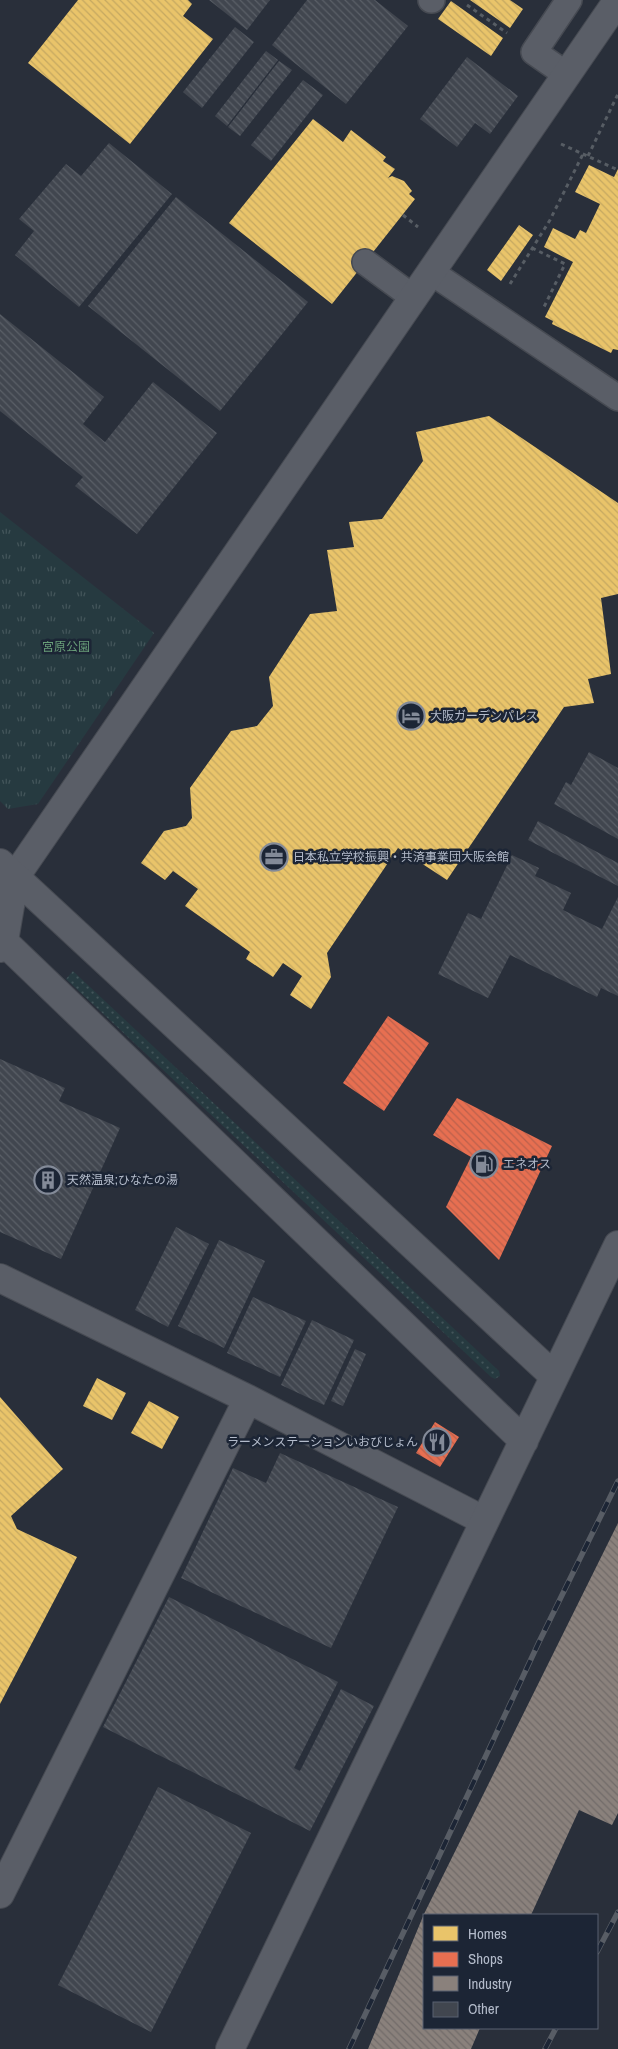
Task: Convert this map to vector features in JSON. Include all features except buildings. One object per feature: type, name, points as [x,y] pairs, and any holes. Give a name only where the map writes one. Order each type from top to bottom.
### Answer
[{"type":"street","points":[[524,1441],[1,942],[8,870],[414,298],[618,0]]},
{"type":"street","points":[[8,870],[554,1376]]},
{"type":"street","points":[[230,2049],[483,1520],[524,1441],[618,1245]]},
{"type":"street","points":[[0,1278],[248,1399],[483,1520]]},
{"type":"street","points":[[0,1894],[248,1399]]},
{"type":"lane","points":[[567,75],[534,52],[569,0]]},
{"type":"lane","points":[[365,262],[414,298]]},
{"type":"lane","points":[[431,272],[618,398]]},
{"type":"path","points":[[459,0],[534,52]]},
{"type":"path","points":[[588,156],[618,94]]},
{"type":"path","points":[[554,140],[618,170]]},
{"type":"path","points":[[491,313],[550,220],[583,154]]},
{"type":"path","points":[[532,248],[565,264],[543,309],[547,311]]},
{"type":"green space","name":"宮原公園","points":[[0,512],[154,633],[38,804],[8,809],[0,801]]},
{"type":"green space","points":[[73,971],[499,1371],[500,1376],[495,1379],[491,1377],[66,979]]},
{"type":"railway","points":[[349,2049],[539,1642],[618,1481]]},
{"type":"railway","points":[[598,1950],[618,1912]]},
{"type":"railway","points":[[545,2049],[555,2029]]},
{"type":"place","name":"大阪ガーデンパレス","points":[[411,716]]},
{"type":"place","name":"日本私立学校振興・共済事業団大阪会館","points":[[274,857]]},
{"type":"place","name":"エネオス","points":[[484,1164]]},
{"type":"place","name":"天然温泉;ひなたの湯","points":[[48,1180]]},
{"type":"place","name":"ラーメンステーションいおびじょん","points":[[437,1442]]}]
